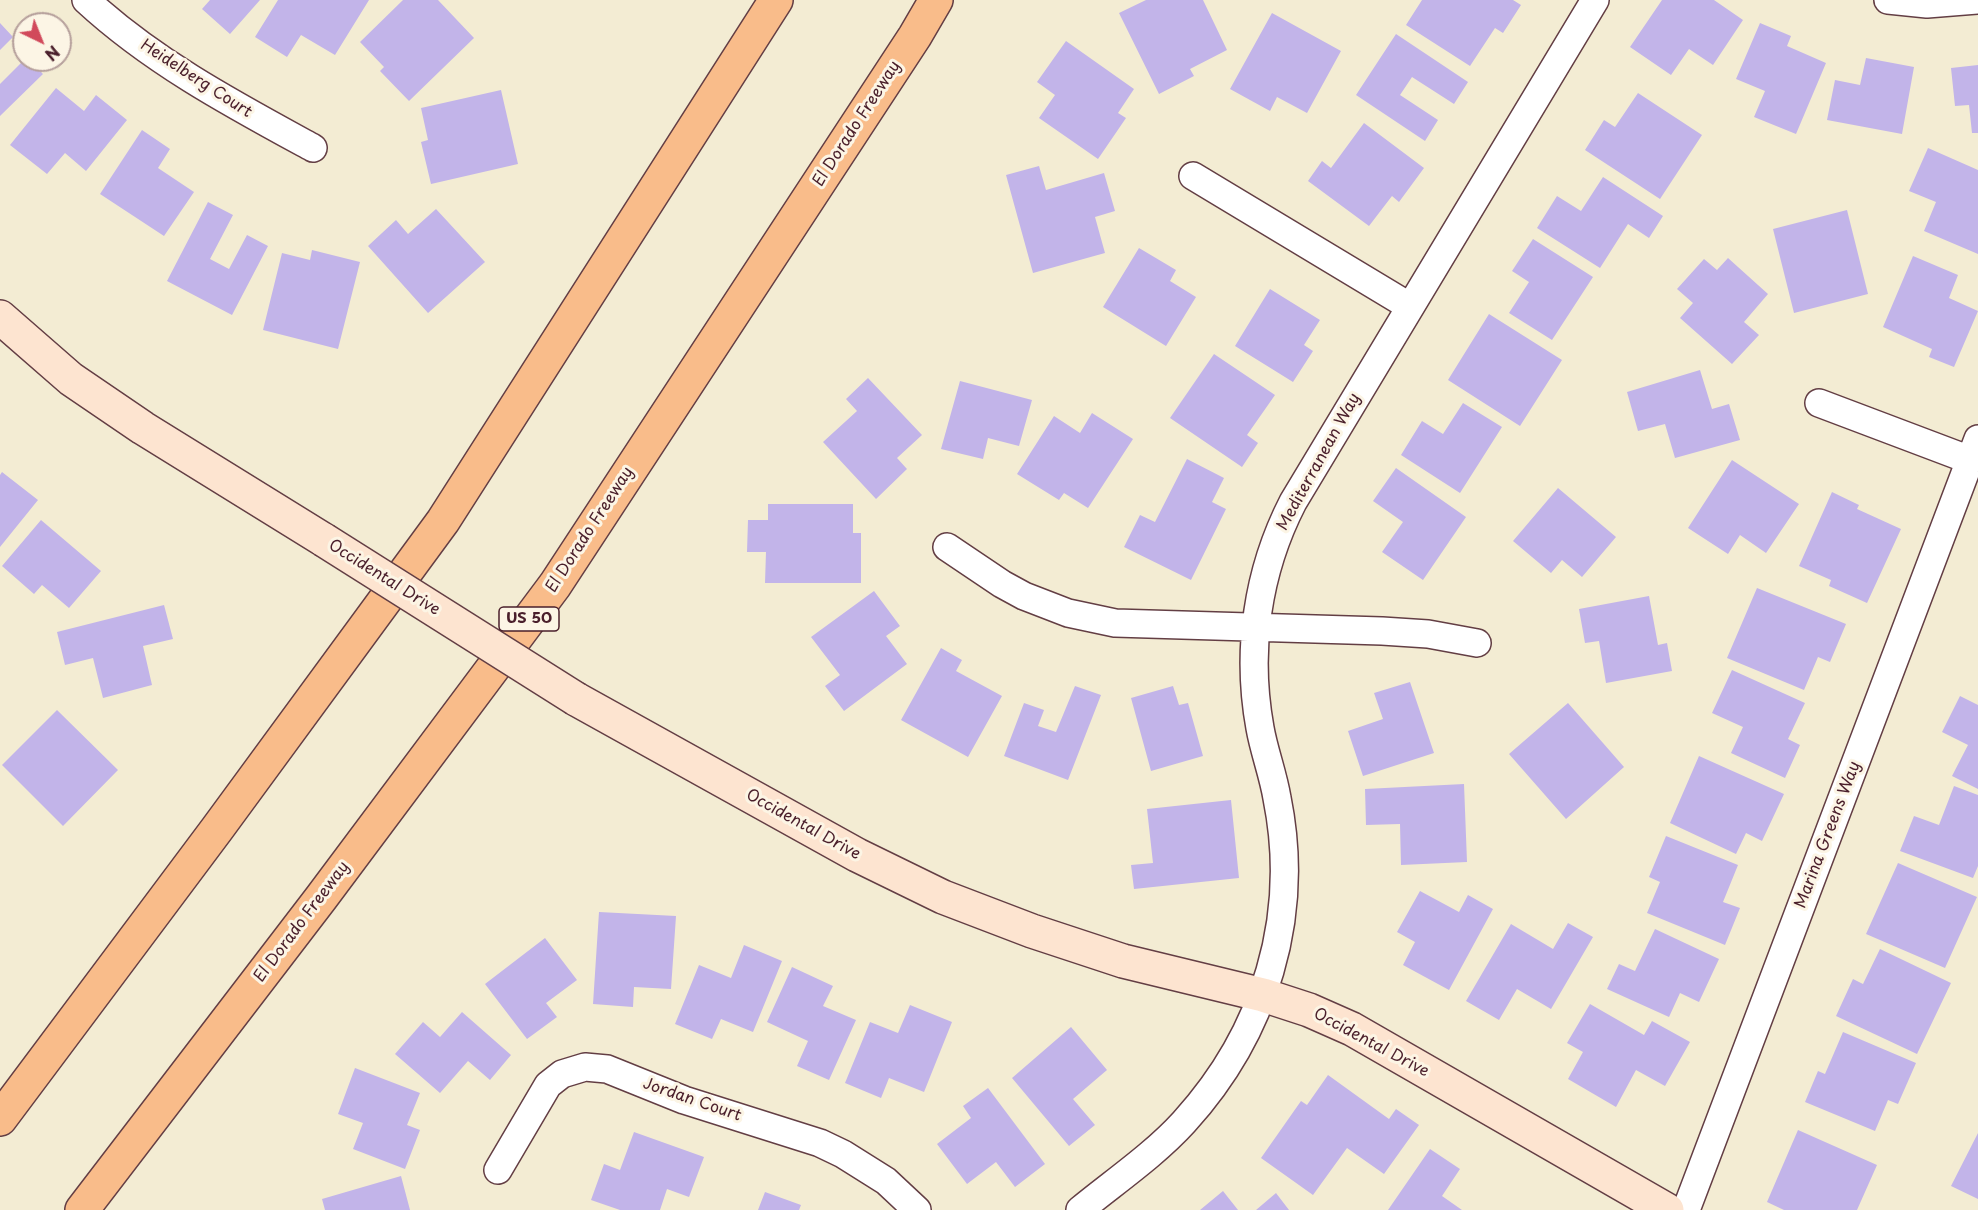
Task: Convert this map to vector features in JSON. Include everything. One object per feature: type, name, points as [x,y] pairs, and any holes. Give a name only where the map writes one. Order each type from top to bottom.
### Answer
[{"type":"highway","points":[[0,1119],[210,839],[443,521],[776,0]]},
{"type":"highway","name":"El Dorado Freeway","points":[[82,1210],[321,898],[555,585],[936,0]]},
{"type":"street","name":"Heidelberg Court","points":[[86,0],[165,62],[222,98],[313,148]]},
{"type":"street","name":"Mediterranean Way","points":[[1080,1210],[1183,1124],[1215,1084],[1242,1043],[1263,995],[1278,938],[1284,898],[1284,849],[1277,798],[1260,728],[1254,680],[1255,627],[1266,570],[1281,524],[1409,306],[1594,0]]},
{"type":"street","points":[[1888,0],[1927,4],[1978,0]]},
{"type":"street","points":[[1193,176],[1409,306]]},
{"type":"street","name":"Occidental Drive","points":[[0,317],[71,379],[143,428],[576,699],[857,855],[943,897],[1032,931],[1123,961],[1263,995],[1309,1010],[1352,1029],[1667,1210]]},
{"type":"street","name":"Marina Greens Way","points":[[1686,1210],[1974,449],[1819,403]]},
{"type":"street","points":[[947,547],[1024,596],[1068,613],[1115,623],[1382,631],[1428,634],[1477,643]]},
{"type":"street","name":"Jordan Court","points":[[498,1170],[548,1085],[562,1074],[585,1067],[607,1069],[684,1100],[820,1143],[843,1154],[886,1181],[917,1210]]},
{"type":"building","points":[[210,0],[260,0],[230,34],[202,9]]},
{"type":"building","points":[[278,0],[369,0],[335,55],[301,35],[287,57],[255,37]]},
{"type":"building","points":[[403,0],[438,0],[474,38],[409,101],[380,71],[384,67],[360,42]]},
{"type":"building","points":[[1146,0],[1203,0],[1227,50],[1190,69],[1194,76],[1159,94],[1119,13]]},
{"type":"building","points":[[1422,0],[1513,0],[1521,5],[1503,33],[1495,28],[1470,66],[1406,25]]},
{"type":"building","points":[[1662,0],[1714,0],[1743,20],[1713,65],[1689,49],[1671,75],[1630,47]]},
{"type":"building","points":[[1272,13],[1341,51],[1307,113],[1277,97],[1270,111],[1230,89]]},
{"type":"building","points":[[0,23],[12,38],[0,50]]},
{"type":"building","points":[[1760,23],[1791,36],[1787,46],[1826,63],[1796,134],[1754,117],[1765,91],[1736,79]]},
{"type":"building","points":[[1396,34],[1468,82],[1454,104],[1412,77],[1400,95],[1438,120],[1425,141],[1356,95]]},
{"type":"building","points":[[1066,41],[1134,89],[1118,113],[1126,118],[1098,159],[1039,118],[1055,95],[1037,82]]},
{"type":"building","points":[[1866,58],[1914,67],[1902,134],[1827,120],[1835,80],[1860,85]]},
{"type":"building","points":[[1978,65],[1978,133],[1972,133],[1969,105],[1955,106],[1951,68]]},
{"type":"building","points":[[12,72],[41,72],[43,74],[0,116],[0,84]]},
{"type":"building","points":[[56,88],[84,111],[96,95],[127,120],[86,171],[65,153],[47,174],[10,145]]},
{"type":"building","points":[[501,90],[518,164],[431,184],[421,142],[428,140],[421,108]]},
{"type":"building","points":[[1638,93],[1702,135],[1660,199],[1585,150],[1604,120],[1615,127]]},
{"type":"building","points":[[1364,123],[1424,168],[1399,202],[1392,196],[1369,226],[1308,181],[1322,161],[1331,168]]},
{"type":"building","points":[[142,130],[170,149],[158,168],[194,192],[164,236],[100,194]]},
{"type":"building","points":[[1928,148],[1978,170],[1978,254],[1924,231],[1936,202],[1909,191]]},
{"type":"building","points":[[1039,166],[1046,190],[1104,173],[1115,211],[1095,217],[1105,253],[1033,273],[1006,175]]},
{"type":"building","points":[[1603,177],[1663,216],[1649,238],[1628,224],[1600,268],[1537,228],[1557,196],[1581,211]]},
{"type":"building","points":[[208,202],[233,215],[210,259],[229,269],[247,235],[268,246],[232,315],[167,281]]},
{"type":"building","points":[[436,209],[485,262],[428,313],[368,246],[396,220],[408,234]]},
{"type":"building","points":[[1847,210],[1868,294],[1794,313],[1773,229]]},
{"type":"building","points":[[1533,239],[1593,277],[1552,340],[1509,313],[1529,282],[1512,271]]},
{"type":"building","points":[[1139,248],[1176,270],[1170,281],[1196,297],[1166,346],[1103,307]]},
{"type":"building","points":[[312,250],[360,262],[338,349],[263,330],[282,253],[310,260]]},
{"type":"building","points":[[1913,256],[1958,275],[1949,298],[1978,311],[1954,367],[1929,357],[1932,349],[1883,327]]},
{"type":"building","points":[[1728,258],[1768,294],[1744,322],[1759,335],[1732,364],[1680,318],[1693,303],[1677,289],[1704,259],[1717,270]]},
{"type":"building","points":[[1270,289],[1320,320],[1304,345],[1313,351],[1293,382],[1235,346]]},
{"type":"building","points":[[1489,314],[1562,360],[1520,426],[1448,380]]},
{"type":"building","points":[[1214,354],[1275,395],[1247,435],[1258,443],[1242,467],[1170,418]]},
{"type":"building","points":[[1700,370],[1712,409],[1729,404],[1740,440],[1675,458],[1665,424],[1638,431],[1627,392]]},
{"type":"building","points":[[868,378],[922,435],[897,458],[907,469],[876,499],[823,442],[857,411],[846,399]]},
{"type":"building","points":[[960,381],[1032,400],[1019,446],[988,438],[983,459],[941,449]]},
{"type":"building","points":[[1463,403],[1502,427],[1460,493],[1401,455],[1422,421],[1443,434]]},
{"type":"building","points":[[1092,413],[1133,439],[1088,508],[1064,493],[1059,500],[1017,474],[1054,416],[1080,433]]},
{"type":"building","points":[[1187,459],[1224,478],[1212,502],[1226,509],[1191,580],[1124,547],[1140,515],[1155,522]]},
{"type":"building","points":[[1732,460],[1799,504],[1766,553],[1740,535],[1728,554],[1688,528]]},
{"type":"building","points":[[1396,468],[1466,517],[1423,580],[1382,552],[1403,522],[1373,501]]},
{"type":"building","points":[[2,472],[38,500],[0,547],[0,475]]},
{"type":"building","points":[[1558,488],[1616,537],[1582,577],[1562,560],[1551,573],[1513,541]]},
{"type":"building","points":[[1832,492],[1859,505],[1857,509],[1901,529],[1867,603],[1829,586],[1831,580],[1799,566]]},
{"type":"building","points":[[768,504],[853,504],[853,533],[861,533],[861,583],[765,583],[766,552],[747,552],[748,520],[768,520]]},
{"type":"building","points":[[41,520],[101,571],[69,608],[42,585],[34,594],[2,566]]},
{"type":"building","points":[[1757,588],[1846,624],[1830,662],[1818,657],[1804,690],[1727,658]]},
{"type":"building","points":[[874,591],[900,626],[886,636],[907,664],[844,711],[825,686],[840,675],[811,637]]},
{"type":"building","points":[[1649,596],[1658,645],[1667,643],[1672,671],[1606,683],[1599,641],[1585,643],[1579,609]]},
{"type":"building","points":[[164,605],[173,639],[143,646],[152,685],[103,698],[93,658],[65,665],[57,632]]},
{"type":"building","points":[[941,648],[962,660],[956,671],[1002,696],[968,757],[901,720]]},
{"type":"building","points":[[1732,670],[1805,703],[1788,739],[1800,745],[1785,778],[1731,753],[1743,727],[1712,713]]},
{"type":"building","points":[[1410,682],[1434,753],[1363,776],[1348,731],[1383,719],[1374,693]]},
{"type":"building","points":[[1075,686],[1101,695],[1068,780],[1004,756],[1024,703],[1044,710],[1038,726],[1056,732]]},
{"type":"building","points":[[1173,686],[1179,705],[1188,703],[1203,756],[1151,771],[1131,698]]},
{"type":"building","points":[[1960,696],[1978,705],[1978,789],[1952,776],[1968,745],[1942,732]]},
{"type":"building","points":[[1568,703],[1624,767],[1566,819],[1509,754]]},
{"type":"building","points":[[57,710],[118,770],[63,826],[2,765]]},
{"type":"building","points":[[1699,756],[1784,794],[1762,841],[1746,833],[1736,854],[1670,823]]},
{"type":"building","points":[[1464,784],[1467,862],[1401,865],[1400,824],[1366,825],[1365,789]]},
{"type":"building","points":[[1954,786],[1978,795],[1978,866],[1973,878],[1900,851],[1914,816],[1939,825]]},
{"type":"building","points":[[1231,800],[1239,878],[1134,889],[1131,865],[1153,863],[1147,809]]},
{"type":"building","points":[[1666,836],[1738,865],[1723,902],[1740,908],[1725,945],[1647,913],[1660,882],[1649,877]]},
{"type":"building","points":[[1898,863],[1977,897],[1945,968],[1866,934]]},
{"type":"building","points":[[1420,891],[1459,912],[1468,895],[1493,909],[1449,990],[1403,965],[1415,942],[1397,932]]},
{"type":"building","points":[[599,912],[676,916],[671,989],[634,987],[633,1007],[593,1004]]},
{"type":"building","points":[[1568,923],[1593,937],[1551,1009],[1517,989],[1499,1020],[1466,1001],[1511,924],[1553,949]]},
{"type":"building","points":[[1655,929],[1719,959],[1699,1002],[1680,993],[1669,1017],[1607,989],[1619,964],[1635,971]]},
{"type":"building","points":[[545,938],[577,980],[546,1003],[557,1017],[527,1039],[485,984]]},
{"type":"building","points":[[744,945],[782,961],[753,1032],[721,1019],[712,1039],[675,1024],[699,965],[731,978]]},
{"type":"building","points":[[1880,949],[1951,983],[1917,1054],[1836,1016],[1853,979],[1863,984]]},
{"type":"building","points":[[792,967],[833,986],[823,1006],[856,1020],[829,1080],[797,1066],[808,1041],[767,1022]]},
{"type":"building","points":[[1590,1004],[1644,1035],[1652,1021],[1690,1042],[1665,1086],[1636,1070],[1616,1107],[1568,1079],[1583,1052],[1567,1043]]},
{"type":"building","points":[[910,1005],[952,1022],[924,1092],[889,1078],[881,1098],[845,1083],[870,1022],[898,1033]]},
{"type":"building","points":[[462,1012],[511,1055],[490,1080],[468,1061],[440,1093],[395,1054],[423,1022],[440,1037]]},
{"type":"building","points":[[1071,1027],[1107,1070],[1073,1099],[1095,1125],[1069,1146],[1012,1078]]},
{"type":"building","points":[[1843,1032],[1916,1063],[1898,1104],[1888,1100],[1875,1131],[1805,1102],[1818,1071],[1825,1074]]},
{"type":"building","points":[[355,1068],[420,1093],[407,1125],[420,1130],[405,1169],[353,1149],[363,1123],[338,1114]]},
{"type":"building","points":[[1328,1075],[1389,1119],[1396,1109],[1419,1125],[1384,1174],[1347,1148],[1313,1195],[1261,1158],[1301,1101],[1307,1105]]},
{"type":"building","points":[[988,1088],[1045,1164],[1015,1187],[996,1162],[967,1184],[937,1144],[971,1118],[963,1106]]},
{"type":"building","points":[[1798,1130],[1877,1165],[1857,1210],[1784,1210],[1767,1202]]},
{"type":"building","points":[[634,1132],[704,1157],[689,1197],[667,1189],[660,1210],[620,1210],[591,1200],[604,1164],[620,1170]]},
{"type":"building","points":[[1978,1133],[1978,1199],[1951,1186]]},
{"type":"building","points":[[1430,1149],[1460,1169],[1442,1196],[1462,1210],[1388,1210]]},
{"type":"building","points":[[401,1176],[410,1210],[325,1210],[322,1199]]},
{"type":"building","points":[[1223,1191],[1238,1210],[1200,1210]]},
{"type":"building","points":[[765,1192],[801,1205],[799,1210],[758,1210]]},
{"type":"building","points":[[1276,1193],[1289,1210],[1256,1210]]}]
